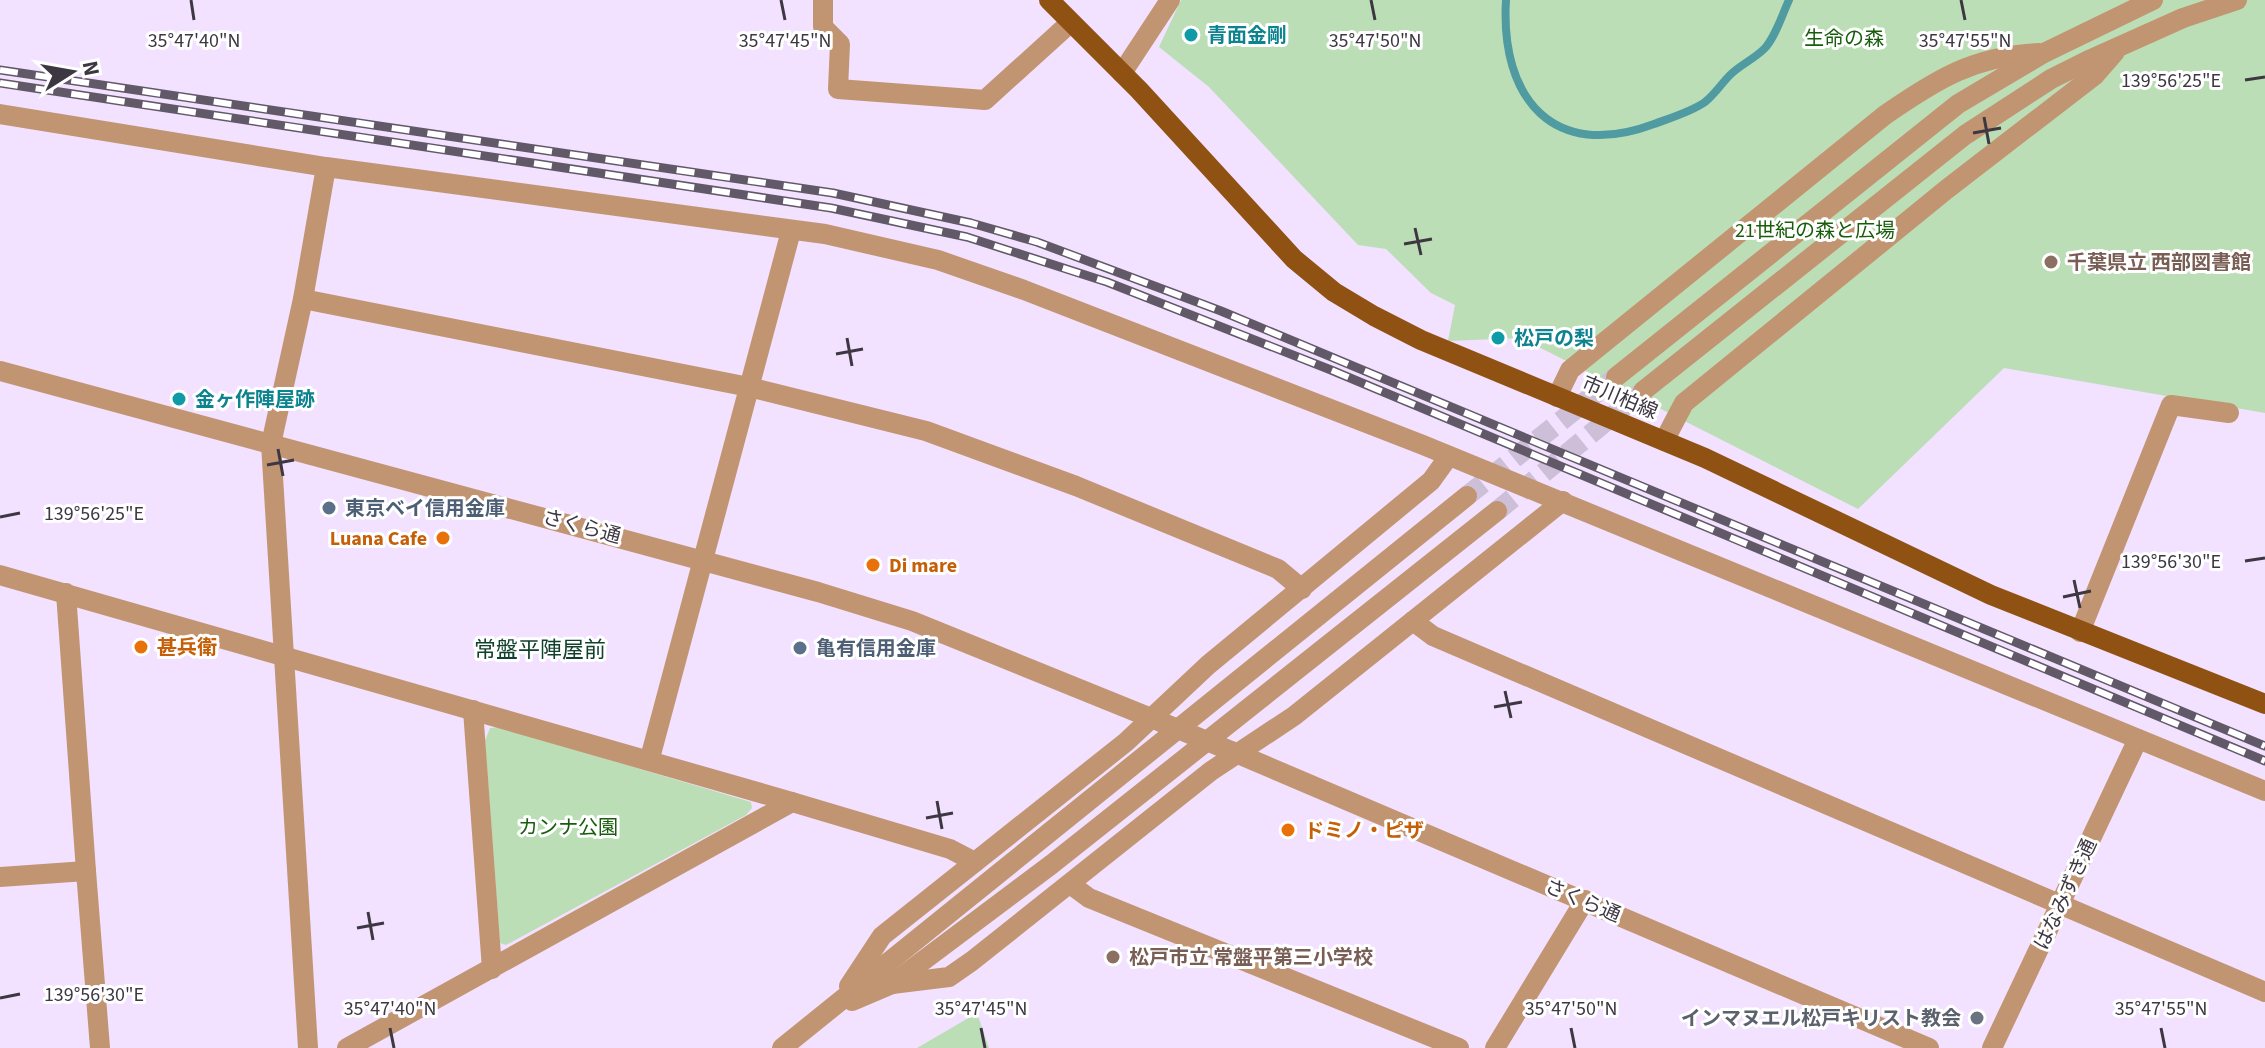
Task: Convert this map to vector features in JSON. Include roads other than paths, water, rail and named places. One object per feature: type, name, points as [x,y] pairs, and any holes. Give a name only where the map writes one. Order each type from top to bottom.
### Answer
[{"type":"main road","name":"市川柏線","points":[[1049,0],[1122,73],[1294,259],[1334,292],[1421,340],[1664,441],[1991,595],[2265,704]]},
{"type":"street","points":[[823,0],[823,27],[840,44],[838,89],[985,100],[1070,23]]},
{"type":"street","points":[[1122,73],[1170,0]]},
{"type":"street","points":[[1616,377],[1958,104],[2044,53],[2153,0]]},
{"type":"street","points":[[1643,391],[1965,135],[2051,79],[2121,46],[2237,0]]},
{"type":"street","points":[[1664,441],[1684,403],[1947,189],[2095,75],[2121,46]]},
{"type":"street","points":[[1557,397],[1570,370],[1885,115],[1932,83],[1968,65],[2003,55],[2044,53]]},
{"type":"street","points":[[0,114],[326,167],[825,234],[967,270],[1563,501],[2265,791]]},
{"type":"street","points":[[308,1048],[271,444],[303,299],[326,167]]},
{"type":"street","points":[[650,758],[791,231]]},
{"type":"street","points":[[303,299],[749,387],[939,436],[1076,486],[1278,569],[1302,589]]},
{"type":"street","name":"さくら通","points":[[0,371],[703,558],[912,621],[1234,752],[1929,1048]]},
{"type":"street","points":[[2080,632],[2171,405],[2229,413]]},
{"type":"street","points":[[834,1009],[882,936],[1156,720],[1208,665],[1431,481],[1449,456]]},
{"type":"street","points":[[782,1048],[1467,496]]},
{"type":"street","points":[[892,984],[949,977],[1234,752],[1294,716],[1563,501]]},
{"type":"street","points":[[834,1009],[892,984],[1052,864],[1497,511]]},
{"type":"street","points":[[0,575],[650,758],[950,849],[975,862]]},
{"type":"street","points":[[66,593],[100,1048]]},
{"type":"street","points":[[1413,621],[1433,636],[2265,992]]},
{"type":"street","points":[[473,710],[492,969]]},
{"type":"street","name":"はなみずき通","points":[[1992,1048],[2138,739]]},
{"type":"street","points":[[347,1048],[792,802]]},
{"type":"street","points":[[0,877],[86,871]]},
{"type":"street","points":[[1070,884],[1089,898],[1459,1048]]},
{"type":"street","points":[[1495,1048],[1585,900]]},
{"type":"waterway","points":[[1506,0],[1506,35],[1512,66],[1524,92],[1540,113],[1561,127],[1587,134],[1618,134],[1687,112],[1705,102],[1730,75],[1768,44],[1789,0]]},
{"type":"tunnel","points":[[1467,496],[1616,377]]},
{"type":"tunnel","points":[[1497,511],[1643,391]]},
{"type":"railway","points":[[0,70],[833,193],[971,223],[1037,242],[1221,311],[2265,746]]},
{"type":"railway","points":[[0,83],[831,208],[967,237],[1107,282],[1331,370],[2265,761]]},
{"type":"place","name":"青面金剛","points":[[1191,35]]},
{"type":"place","name":"千葉県立 西部図書館","points":[[2051,262]]},
{"type":"place","name":"松戸の梨","points":[[1498,338]]},
{"type":"place","name":"金ヶ作陣屋跡","points":[[179,399]]},
{"type":"place","name":"東京ベイ信用金庫","points":[[329,508]]},
{"type":"place","name":"Luana Cafe","points":[[443,538]]},
{"type":"place","name":"Di mare","points":[[873,565]]},
{"type":"place","name":"甚兵衛","points":[[141,647]]},
{"type":"place","name":"亀有信用金庫","points":[[800,648]]},
{"type":"place","name":"ドミノ・ピザ","points":[[1288,830]]},
{"type":"place","name":"松戸市立 常盤平第三小学校","points":[[1113,957]]},
{"type":"place","name":"インマヌエル松戸キリスト教会","points":[[1977,1018]]},
{"type":"district","name":"常盤平陣屋前","points":[[540,649]]},
{"type":"park label","name":"生命の森","points":[[1844,38]]},
{"type":"park label","name":"21世紀の森と広場","points":[[1815,230]]},
{"type":"park label","name":"カンナ公園","points":[[568,827]]}]
